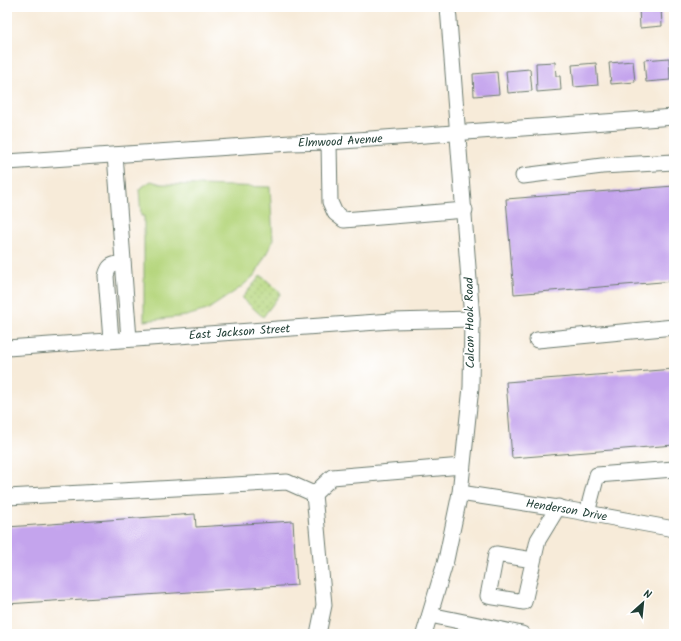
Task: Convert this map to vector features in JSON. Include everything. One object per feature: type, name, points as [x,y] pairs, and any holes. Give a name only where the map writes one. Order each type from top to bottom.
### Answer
[{"type":"street","name":"Calcon Hook Road","points":[[424,634],[446,560],[460,493],[471,387],[472,319],[465,210],[448,7]]},
{"type":"street","name":"Elmwood Avenue","points":[[7,162],[291,143],[329,142],[674,117]]},
{"type":"street","points":[[329,142],[330,202],[336,213],[344,220],[465,210]]},
{"type":"street","points":[[115,155],[129,339]]},
{"type":"street","points":[[523,176],[602,166],[674,162]]},
{"type":"street","points":[[111,340],[106,276],[108,268],[112,265],[123,263]]},
{"type":"street","name":"East Jackson Street","points":[[7,348],[392,321],[472,319]]},
{"type":"street","points":[[537,340],[674,327]]},
{"type":"street","points":[[314,494],[332,477],[462,466]]},
{"type":"street","points":[[587,513],[597,475],[674,469]]},
{"type":"street","points":[[7,497],[287,482],[314,494]]},
{"type":"street","name":"Henderson Drive","points":[[460,493],[558,507],[674,530]]},
{"type":"street","points":[[314,494],[324,605],[318,634]]},
{"type":"street","points":[[533,560],[538,540],[558,507]]},
{"type":"street","points":[[430,615],[522,634]]},
{"type":"green space","points":[[151,181],[161,184],[270,187],[273,241],[255,275],[240,288],[207,310],[186,316],[144,321],[144,216],[141,216],[139,189]]},
{"type":"green space","points":[[261,275],[281,293],[263,317],[242,298]]},
{"type":"building","points":[[639,7],[661,7],[662,26],[640,28]]},
{"type":"building","points":[[669,58],[670,80],[646,82],[644,60]]},
{"type":"building","points":[[633,61],[635,82],[611,84],[609,63]]},
{"type":"building","points":[[555,62],[556,76],[560,76],[561,90],[537,92],[536,63]]},
{"type":"building","points":[[596,63],[598,85],[574,87],[572,65]]},
{"type":"building","points":[[530,69],[532,91],[508,93],[506,71]]},
{"type":"building","points":[[497,72],[499,94],[474,96],[473,74]]},
{"type":"building","points":[[674,186],[674,281],[514,294],[506,199]]},
{"type":"building","points":[[674,369],[674,445],[512,458],[506,382]]},
{"type":"building","points":[[195,514],[196,527],[293,521],[297,585],[7,604],[7,527]]}]
